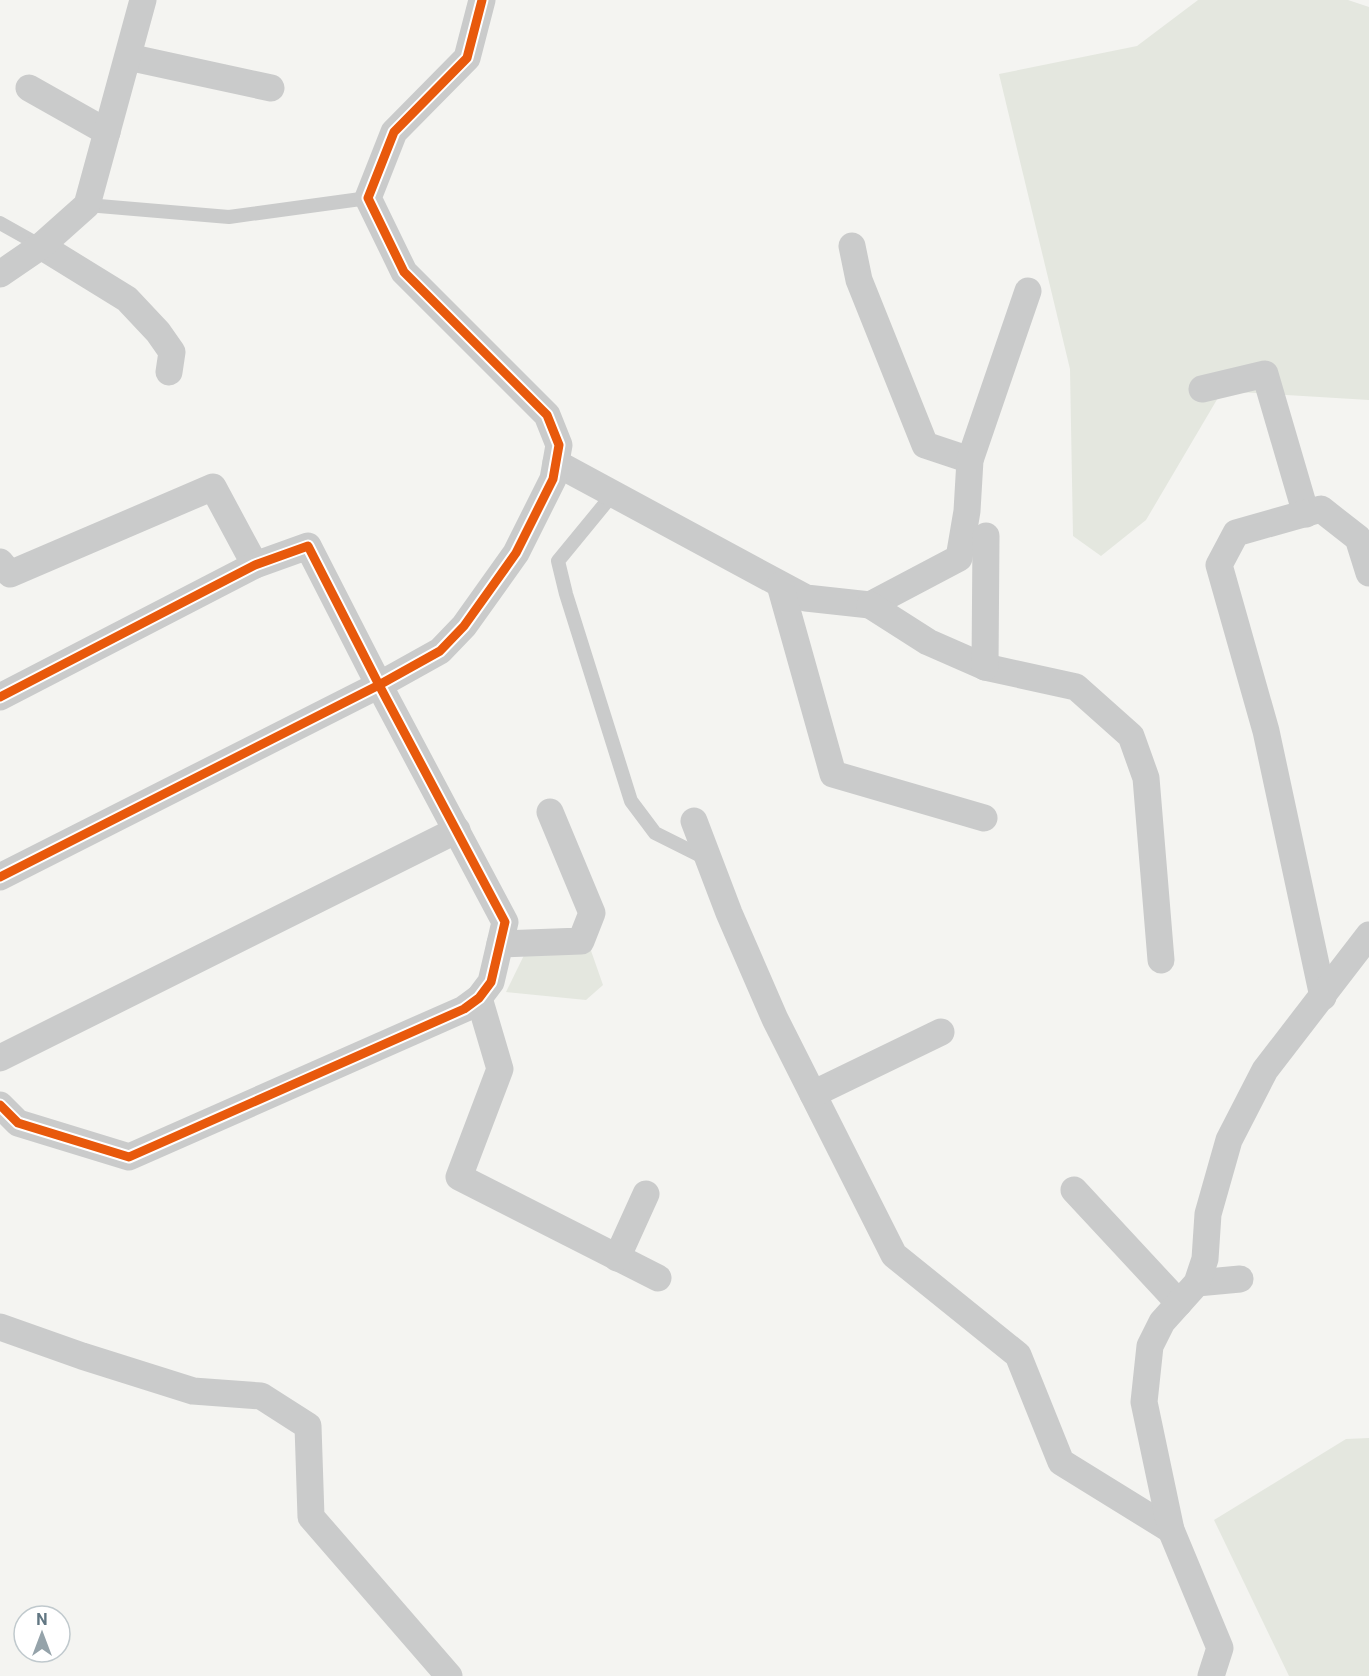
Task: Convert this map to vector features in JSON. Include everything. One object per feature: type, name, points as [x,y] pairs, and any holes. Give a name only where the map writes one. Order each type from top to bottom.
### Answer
[{"type":"street","points":[[0,274],[41,246],[87,205],[144,0]]},
{"type":"street","points":[[0,877],[379,685],[440,651],[464,626],[516,553],[553,479],[559,445],[547,415],[404,272],[368,198],[394,132],[466,58],[482,0]]},
{"type":"street","points":[[128,57],[271,88]]},
{"type":"street","points":[[29,88],[107,132]]},
{"type":"street","points":[[41,246],[127,299],[158,332],[172,352],[169,372]]},
{"type":"street","points":[[852,246],[859,280],[925,445],[970,460]]},
{"type":"street","points":[[870,605],[959,558],[967,512],[970,460],[1029,291]]},
{"type":"street","points":[[1202,389],[1265,374],[1306,514]]},
{"type":"street","points":[[556,463],[806,598],[870,605],[928,642],[985,667],[1076,687],[1131,736],[1146,778],[1161,960]]},
{"type":"street","points":[[0,562],[10,574],[213,487],[255,565]]},
{"type":"street","points":[[1323,997],[1266,731],[1219,565],[1236,533],[1321,509],[1358,538],[1367,563]]},
{"type":"street","points":[[985,667],[986,536]]},
{"type":"street","points":[[0,697],[255,565],[309,546],[379,685],[505,922],[491,982],[479,998],[464,1009],[129,1157],[18,1123],[0,1105]]},
{"type":"street","points":[[780,585],[833,774],[984,818]]},
{"type":"street","points":[[500,944],[581,941],[592,914],[550,812]]},
{"type":"street","points":[[694,820],[729,913],[775,1019],[894,1255],[1018,1355],[1061,1462],[1171,1530]]},
{"type":"street","points":[[0,1058],[457,830]]},
{"type":"street","points":[[1211,1676],[1220,1648],[1171,1530],[1144,1402],[1150,1346],[1162,1322],[1188,1293],[1205,1259],[1209,1214],[1230,1140],[1265,1070],[1369,935]]},
{"type":"street","points":[[479,998],[500,1069],[459,1178],[657,1278]]},
{"type":"street","points":[[813,1094],[941,1032]]},
{"type":"street","points":[[1074,1190],[1188,1293]]},
{"type":"street","points":[[617,1258],[646,1194]]},
{"type":"street","points":[[1188,1293],[1240,1279]]},
{"type":"street","points":[[0,1328],[193,1391],[261,1396],[308,1426],[311,1517],[449,1676]]},
{"type":"lane","points":[[87,205],[230,217],[368,198]]},
{"type":"lane","points":[[0,224],[41,246]]},
{"type":"lane","points":[[613,494],[558,561],[566,594],[631,801],[655,832],[710,861]]},
{"type":"shaded area","points":[[1198,0],[1348,0],[1369,7],[1369,400],[1222,391],[1146,520],[1101,556],[1073,536],[1070,369],[999,74],[1137,46]]},
{"type":"shaded area","points":[[589,945],[603,985],[586,1000],[506,992],[528,947]]},
{"type":"shaded area","points":[[1369,1438],[1369,1676],[1289,1676],[1214,1520],[1346,1439]]},
{"type":"cycle path","points":[[0,877],[379,685],[440,651],[464,626],[516,553],[553,479],[559,445],[547,415],[404,272],[368,198],[394,132],[467,58],[482,0]]},
{"type":"cycle path","points":[[0,697],[255,565],[308,546],[505,922],[491,982],[479,998],[464,1009],[129,1157],[18,1123],[0,1105]]}]
